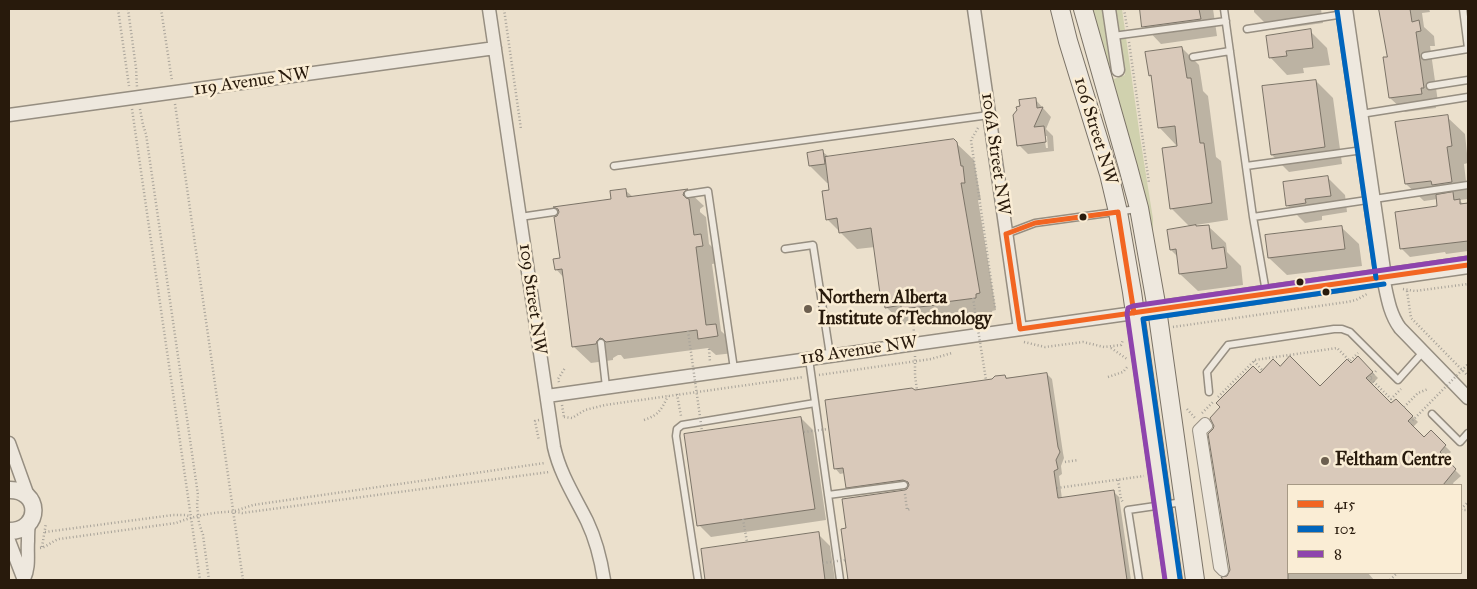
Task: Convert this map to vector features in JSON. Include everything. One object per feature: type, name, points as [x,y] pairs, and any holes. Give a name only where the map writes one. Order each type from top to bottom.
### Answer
[{"type":"main road","name":"106 Street NW","points":[[1060,9],[1068,42],[1109,174],[1118,212],[1173,580]]},
{"type":"main road","name":"106 Street NW","points":[[1084,9],[1139,208],[1157,310],[1195,580]]},
{"type":"street","name":"109 Street NW","points":[[489,9],[557,459],[595,539],[604,580]]},
{"type":"street","name":"106A Street NW","points":[[974,9],[987,115],[1020,329]]},
{"type":"street","points":[[1109,9],[1118,70]]},
{"type":"street","points":[[1345,11],[1389,308],[1400,328],[1468,398]]},
{"type":"street","name":"119 Avenue NW","points":[[9,115],[495,48]]},
{"type":"street","name":"118 Avenue NW","points":[[546,396],[1266,294],[1384,283],[1468,265]]},
{"type":"street","points":[[1205,423],[1207,426],[1202,431],[1223,571],[1219,567],[1198,430],[1205,423]]},
{"type":"street","points":[[9,444],[33,507],[29,524],[29,563],[24,579]]},
{"type":"street","points":[[9,490],[16,489],[28,496]]},
{"type":"street","points":[[9,531],[23,529],[29,524]]},
{"type":"street","points":[[9,541],[24,579]]},
{"type":"lane","points":[[1224,9],[1253,217],[1266,294]]},
{"type":"lane","points":[[1424,56],[1468,48],[1463,9]]},
{"type":"lane","points":[[1247,29],[1345,11]]},
{"type":"lane","points":[[1113,36],[1226,22]]},
{"type":"lane","points":[[1193,57],[1230,51]]},
{"type":"lane","points":[[1430,86],[1468,80]]},
{"type":"lane","points":[[1360,114],[1468,97]]},
{"type":"lane","points":[[614,166],[987,115]]},
{"type":"lane","points":[[1246,166],[1365,150]]},
{"type":"lane","points":[[1253,217],[1468,185]]},
{"type":"lane","points":[[688,194],[708,191],[734,369]]},
{"type":"lane","points":[[1006,234],[1035,223],[1139,208]]},
{"type":"lane","points":[[520,217],[554,212]]},
{"type":"lane","points":[[785,249],[813,245],[830,356]]},
{"type":"lane","points":[[1209,392],[1207,372],[1228,345],[1342,329],[1350,332],[1398,380],[1423,352]]},
{"type":"lane","points":[[601,343],[606,387]]},
{"type":"lane","points":[[809,358],[840,580]]},
{"type":"lane","points":[[698,580],[676,436],[677,429],[682,425],[815,403]]},
{"type":"lane","points":[[1432,414],[1460,442],[1468,433]]},
{"type":"lane","points":[[828,495],[904,485]]},
{"type":"lane","points":[[1139,580],[1128,510],[1184,502]]},
{"type":"path","points":[[118,9],[134,98],[200,580]]},
{"type":"path","points":[[128,9],[136,68],[134,98],[146,134],[198,494],[198,516],[203,535],[209,580]]},
{"type":"path","points":[[162,9],[244,580]]},
{"type":"path","points":[[504,9],[521,132]]},
{"type":"path","points":[[1124,9],[1150,187]]},
{"type":"path","points":[[987,115],[971,140],[995,308]]},
{"type":"path","points":[[1172,327],[1356,300],[1384,283],[1415,291],[1468,284]]},
{"type":"path","points":[[1407,290],[1411,318],[1468,376]]},
{"type":"path","points":[[973,298],[986,380]]},
{"type":"path","points":[[688,332],[702,431]]},
{"type":"path","points":[[1016,344],[1028,343],[1045,347],[1083,342],[1101,347],[1110,347],[1121,345],[1124,334]]},
{"type":"path","points":[[1108,377],[1123,372],[1131,362],[1110,347]]},
{"type":"path","points":[[974,350],[982,348]]},
{"type":"path","points":[[1192,424],[1254,361],[1337,348],[1350,361],[1358,353],[1362,356]]},
{"type":"path","points":[[819,375],[932,359],[956,352]]},
{"type":"path","points":[[1254,361],[1262,370]]},
{"type":"path","points":[[1410,422],[1468,364]]},
{"type":"path","points":[[1372,366],[1376,371],[1370,378],[1390,399],[1402,388]]},
{"type":"path","points":[[564,417],[572,418],[585,410],[605,405],[797,378]]},
{"type":"path","points":[[1404,407],[1418,393],[1428,390]]},
{"type":"path","points":[[678,394],[682,425]]},
{"type":"path","points":[[644,420],[659,413],[668,396]]},
{"type":"path","points":[[1184,406],[1196,419]]},
{"type":"path","points":[[804,432],[828,429]]},
{"type":"path","points":[[1065,462],[1078,460]]},
{"type":"path","points":[[45,532],[173,515],[198,516],[233,511],[253,505],[546,463]]},
{"type":"path","points":[[233,511],[242,513],[552,471]]},
{"type":"path","points":[[1057,488],[1148,475]]},
{"type":"path","points":[[1118,480],[1121,499],[1128,510]]},
{"type":"path","points":[[904,485],[908,510],[910,509]]},
{"type":"path","points":[[34,548],[44,547],[51,541],[59,539],[176,523],[191,516]]},
{"type":"path","points":[[743,519],[747,542]]},
{"type":"path","points":[[823,563],[845,560]]},
{"type":"green space","points":[[1091,9],[1102,9],[1111,73],[1114,79],[1125,75],[1116,9],[1122,9],[1153,219],[1153,240]]},
{"type":"building","points":[[1140,9],[1199,9],[1201,19],[1142,27]]},
{"type":"building","points":[[1379,9],[1410,9],[1412,22],[1419,20],[1421,31],[1416,32],[1424,88],[1421,88],[1422,94],[1389,98],[1383,57],[1387,57]]},
{"type":"building","points":[[1311,29],[1313,48],[1286,51],[1287,56],[1269,58],[1266,36]]},
{"type":"building","points":[[1182,47],[1187,78],[1191,78],[1200,143],[1204,143],[1212,203],[1170,209],[1162,148],[1177,146],[1175,126],[1158,128],[1151,75],[1149,76],[1145,52]]},
{"type":"building","points":[[1316,80],[1325,147],[1271,155],[1262,86]]},
{"type":"building","points":[[1036,98],[1037,108],[1043,107],[1034,127],[1044,126],[1046,142],[1017,146],[1013,115],[1017,110],[1016,107],[1020,106],[1019,100]]},
{"type":"building","points":[[1448,115],[1452,146],[1447,147],[1452,182],[1432,185],[1431,181],[1405,184],[1395,122]]},
{"type":"building","points":[[954,139],[957,142],[961,166],[963,166],[965,183],[961,183],[980,293],[976,294],[976,298],[937,303],[937,305],[901,309],[901,305],[885,308],[883,293],[880,294],[871,228],[839,233],[837,218],[826,220],[822,191],[829,190],[825,157]]},
{"type":"building","points":[[823,150],[825,164],[809,166],[807,153]]},
{"type":"building","points":[[1328,176],[1331,196],[1305,199],[1306,203],[1286,206],[1283,182]]},
{"type":"building","points":[[626,189],[627,197],[688,189],[683,195],[689,199],[694,235],[701,234],[703,246],[696,247],[706,325],[716,324],[718,336],[698,339],[697,330],[606,342],[600,338],[596,344],[572,347],[562,269],[555,270],[553,259],[560,258],[554,217],[559,212],[558,209],[553,207],[611,199],[610,191]]},
{"type":"building","points":[[1453,192],[1454,200],[1460,199],[1460,204],[1468,203],[1468,241],[1400,249],[1395,212],[1437,206],[1436,195]]},
{"type":"building","points":[[1196,225],[1209,225],[1212,249],[1224,247],[1227,268],[1179,274],[1176,249],[1170,250],[1167,230]]},
{"type":"building","points":[[1342,226],[1345,249],[1268,258],[1265,235]]},
{"type":"building","name":"Feltham Centre","points":[[1290,356],[1320,386],[1347,359],[1351,363],[1358,356],[1373,372],[1366,378],[1391,403],[1396,399],[1413,416],[1408,421],[1424,437],[1431,430],[1446,445],[1440,452],[1456,469],[1444,484],[1287,484],[1288,580],[1223,580],[1221,577],[1227,576],[1230,570],[1208,434],[1214,426],[1210,418],[1220,407],[1216,403],[1253,366],[1260,373],[1273,359],[1280,366]]},
{"type":"building","points":[[1047,373],[1060,452],[1056,460],[1058,469],[1054,471],[1058,498],[1114,490],[1127,580],[848,580],[841,529],[846,528],[842,499],[905,490],[909,485],[908,482],[903,480],[846,488],[843,468],[834,469],[825,400],[912,388],[915,390],[992,379],[995,376],[1005,375],[1006,378]]},
{"type":"building","points":[[801,417],[815,509],[697,526],[684,434]]},
{"type":"building","points":[[819,532],[825,580],[705,580],[701,549]]},
{"type":"transit line","name":"102","points":[[1337,10],[1376,278]]},
{"type":"transit line","name":"415","points":[[1118,212],[1134,313]]},
{"type":"transit line","name":"415","points":[[1006,234],[1035,223],[1118,212]]},
{"type":"transit line","name":"415","points":[[1006,234],[1020,329]]},
{"type":"transit line","name":"8","points":[[1165,580],[1127,314],[1128,308],[1467,258]]},
{"type":"transit line","name":"415","points":[[1020,329],[1468,265]]},
{"type":"transit line","name":"102","points":[[1180,579],[1143,319],[1384,284]]},
{"type":"place","name":"Northern Alberta Institute of Technology","points":[[808,309]]},
{"type":"place","name":"Feltham Centre","points":[[1325,461]]}]
